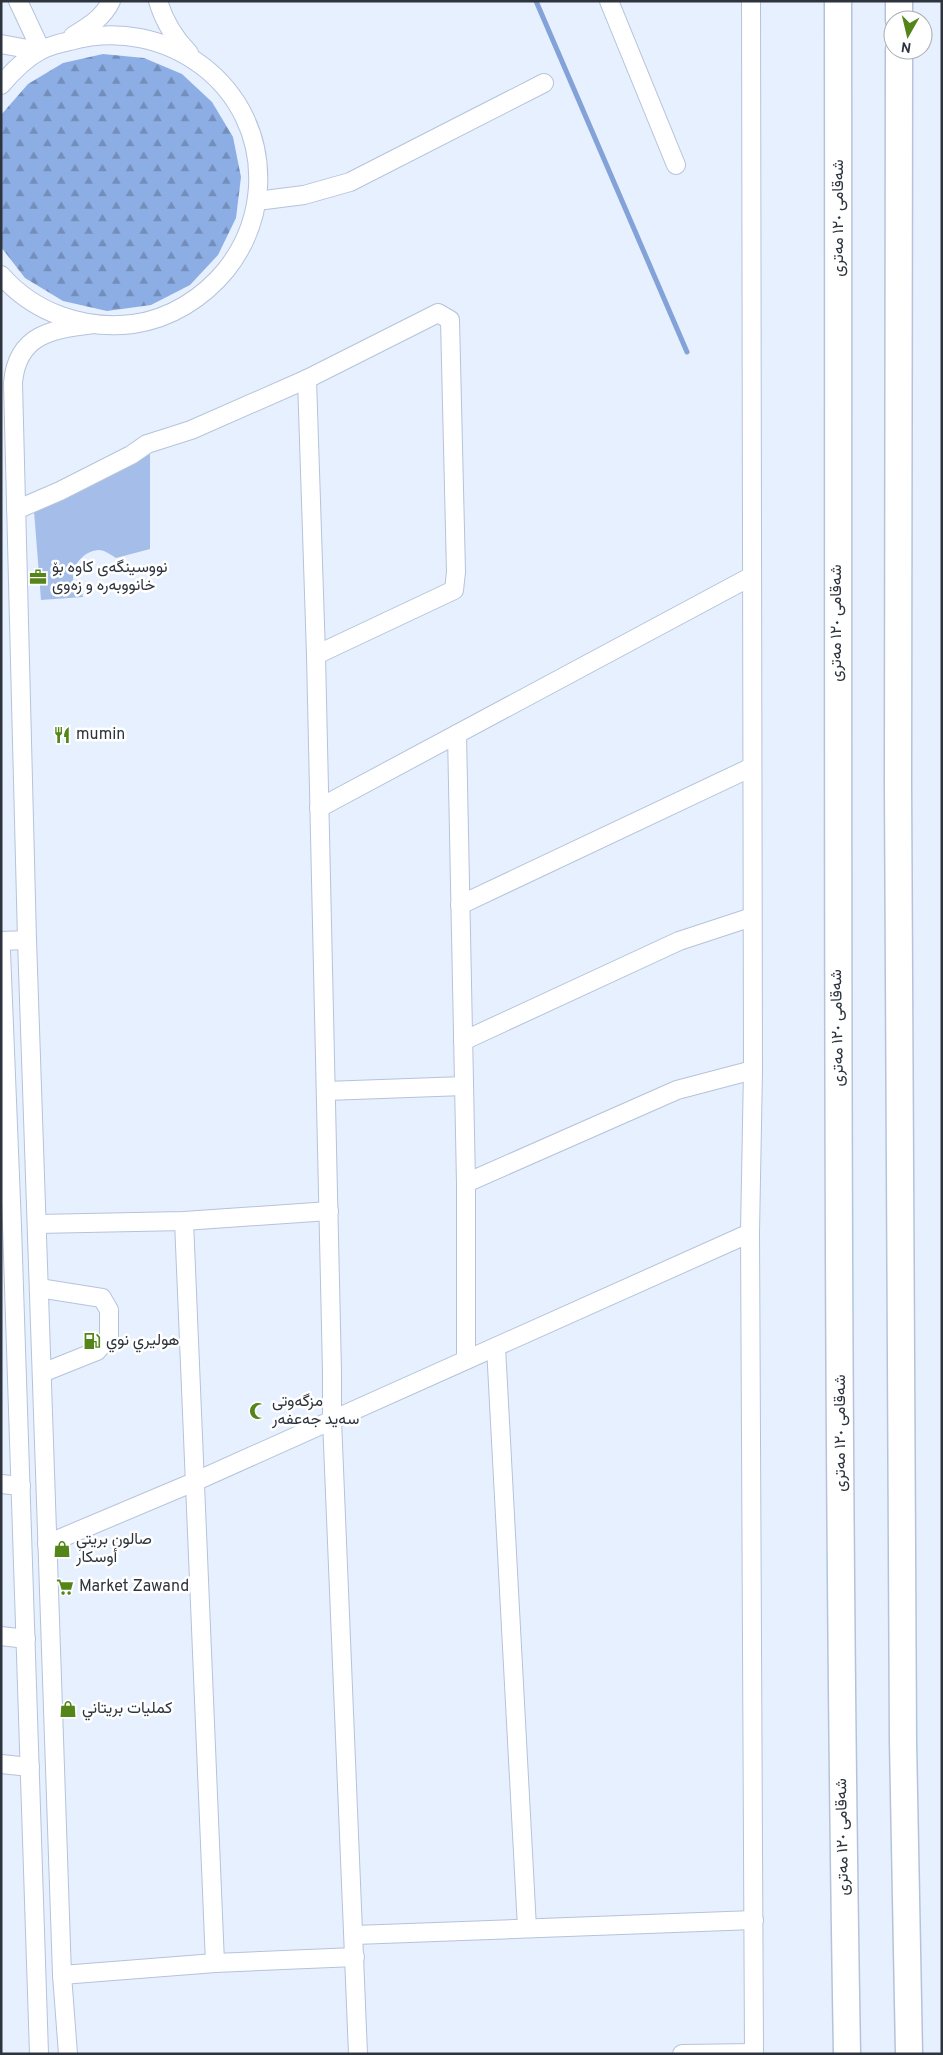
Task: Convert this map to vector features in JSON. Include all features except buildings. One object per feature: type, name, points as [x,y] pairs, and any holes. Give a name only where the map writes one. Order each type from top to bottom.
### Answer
[{"type":"highway","name":"شەقامی ١٢٠ مەتری","points":[[838,1],[837,921],[842,1768],[847,2054]]},
{"type":"highway","points":[[899,60],[898,785],[903,1741],[909,2054]]},
{"type":"street","points":[[18,1],[40,51]]},
{"type":"street","points":[[60,43],[88,27],[100,17],[111,1]]},
{"type":"street","points":[[158,1],[163,17],[177,40],[200,64]]},
{"type":"street","points":[[609,1],[676,166]]},
{"type":"street","points":[[682,2054],[754,2053],[750,1233],[752,1070],[751,1]]},
{"type":"street","points":[[1,85],[17,69],[40,51],[84,36],[133,35],[157,41],[180,50],[200,64],[219,80],[232,97],[246,123],[256,158],[258,179],[257,201],[252,223],[244,244],[232,263],[218,280],[201,295],[182,308],[161,317],[140,323],[117,326],[71,320],[48,311],[28,299],[1,275]]},
{"type":"street","points":[[1,44],[40,51]]},
{"type":"street","points":[[257,201],[304,195],[350,182],[544,82]]},
{"type":"street","points":[[16,510],[60,491],[131,455],[148,444],[191,430],[307,379],[438,313],[450,320],[456,572],[454,590],[316,655]]},
{"type":"street","points":[[68,2054],[62,1975],[27,940],[16,510],[7,369],[32,341],[40,336],[56,329],[95,324]]},
{"type":"street","points":[[307,379],[316,655],[332,1420],[355,1935],[358,2054]]},
{"type":"street","points":[[319,808],[752,576]]},
{"type":"street","points":[[457,734],[466,1182],[466,1360]]},
{"type":"street","points":[[460,905],[752,767]]},
{"type":"street","points":[[463,1041],[679,941],[752,917]]},
{"type":"street","points":[[1,941],[27,940]]},
{"type":"street","points":[[1,951],[21,1486],[39,2054]]},
{"type":"street","points":[[466,1182],[677,1090],[752,1070]]},
{"type":"street","points":[[326,1091],[464,1086]]},
{"type":"street","points":[[37,1224],[184,1220],[329,1211]]},
{"type":"street","points":[[184,1220],[215,1963]]},
{"type":"street","points":[[48,1544],[194,1482],[750,1233]]},
{"type":"street","points":[[39,1288],[102,1298],[109,1310],[109,1337],[97,1351],[42,1373]]},
{"type":"street","points":[[496,1347],[527,1928]]},
{"type":"street","points":[[1,1484],[21,1486]]},
{"type":"street","points":[[1,1636],[26,1639]]},
{"type":"street","points":[[1,1764],[30,1767]]},
{"type":"street","points":[[355,1935],[754,1920]]},
{"type":"street","points":[[62,1975],[215,1963],[355,1957]]},
{"type":"shaded area","points":[[150,451],[150,549],[116,558],[101,550],[91,552],[79,561],[73,574],[76,588],[82,593],[83,597],[41,600],[34,511]]},
{"type":"green space","points":[[103,54],[144,58],[182,74],[212,102],[233,137],[241,177],[236,218],[218,255],[190,285],[151,305],[107,311],[63,301],[25,278],[1,247],[1,115],[28,84],[63,63]]},
{"type":"waterway","points":[[536,1],[687,352]]},
{"type":"place","name":"نووسینگەی کاوە بۆ خانووبەرە و زەوی","points":[[38,577]]},
{"type":"place","name":"mumin","points":[[62,735]]},
{"type":"place","name":"هوليري نوي","points":[[92,1341]]},
{"type":"place","name":"مزگەوتی سەید جەعفەر","points":[[258,1411]]},
{"type":"place","name":"صالون بريتي أوسكار","points":[[62,1549]]},
{"type":"place","name":"Market Zawand","points":[[65,1587]]},
{"type":"place","name":"كمليات بريتاني","points":[[68,1709]]}]
